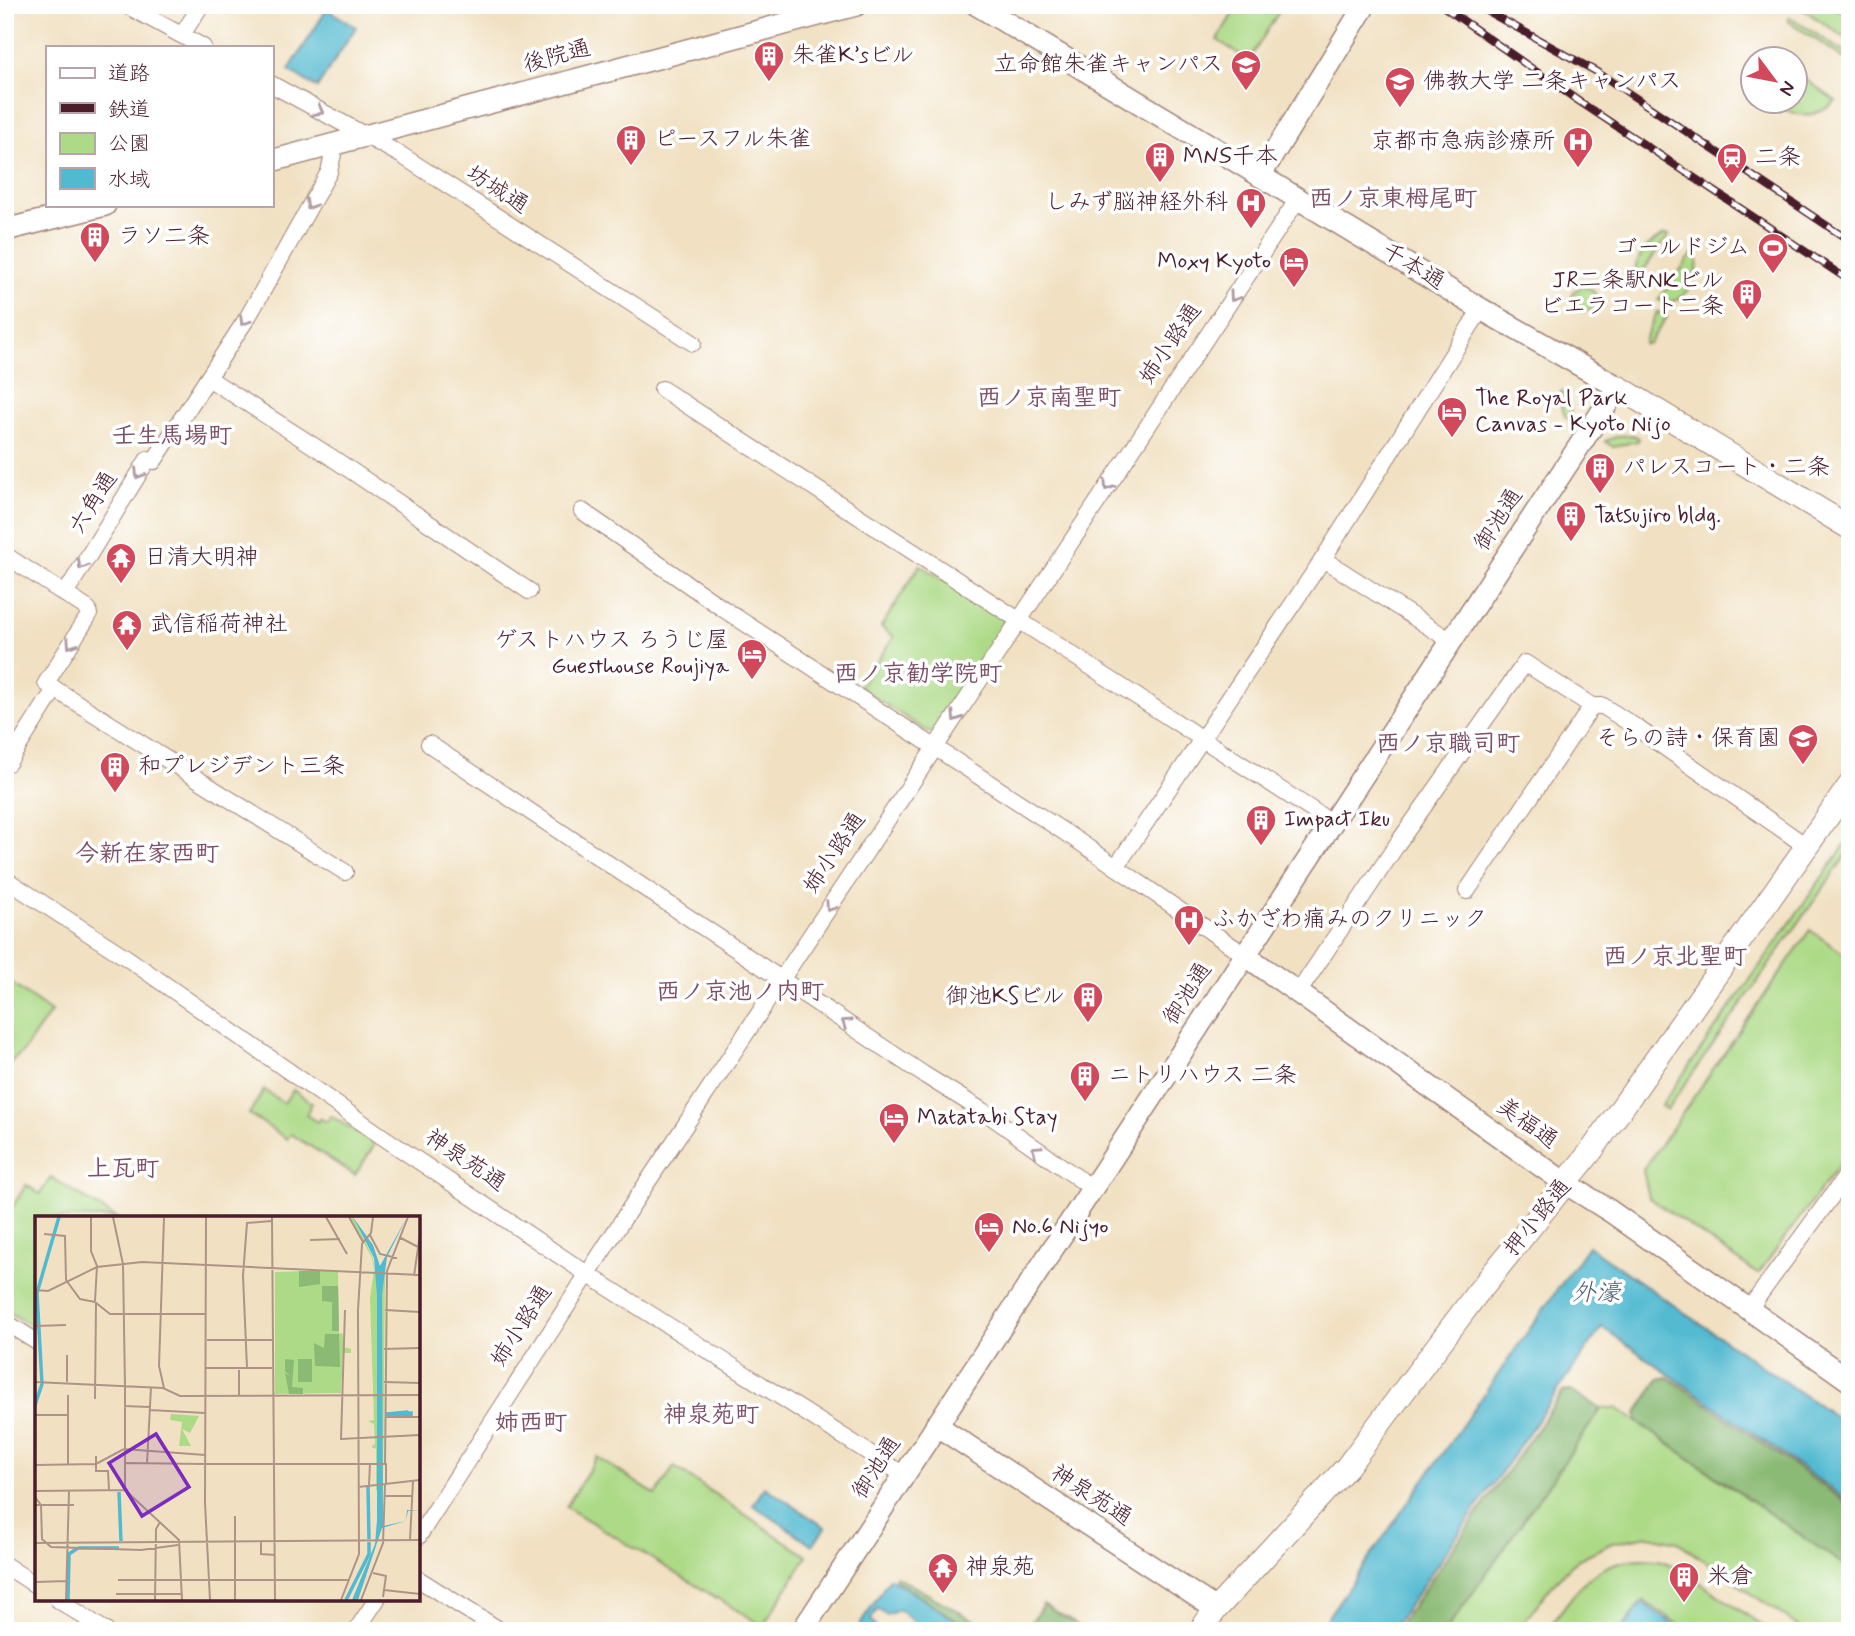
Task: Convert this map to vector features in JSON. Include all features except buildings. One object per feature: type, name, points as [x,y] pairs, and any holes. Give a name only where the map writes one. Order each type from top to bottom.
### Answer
[{"type":"main road","name":"千本通","points":[[1618,387],[1850,528]]},
{"type":"main road","name":"押小路通","points":[[1200,1631],[1216,1609],[1347,1467],[1475,1296],[1600,1139],[1850,785]]},
{"type":"street","points":[[126,5],[201,46]]},
{"type":"street","points":[[182,35],[201,5]]},
{"type":"street","name":"後院通","points":[[273,161],[856,5]]},
{"type":"street","name":"千本通","points":[[977,5],[1482,309],[1618,387]]},
{"type":"street","points":[[1260,176],[1365,5]]},
{"type":"street","name":"坊城通","points":[[273,86],[401,155],[693,343]]},
{"type":"street","name":"六角通","points":[[65,594],[149,459],[154,461],[249,315],[328,172],[335,145]]},
{"type":"street","name":"姉小路通","points":[[420,1534],[587,1275],[1298,199]]},
{"type":"street","points":[[5,230],[101,206]]},
{"type":"street","points":[[1116,867],[1323,559],[1482,309]]},
{"type":"street","points":[[208,378],[331,457],[529,591]]},
{"type":"street","name":"御池通","points":[[802,1631],[1618,387]]},
{"type":"street","points":[[662,389],[1332,823]]},
{"type":"street","points":[[582,511],[725,610],[1245,955]]},
{"type":"street","points":[[5,555],[88,609],[89,615],[46,683],[345,873]]},
{"type":"street","points":[[1323,559],[1451,641]]},
{"type":"street","points":[[1298,993],[1525,663],[1592,706],[1603,706],[1637,728],[1807,846]]},
{"type":"street","points":[[5,761],[9,763],[55,689]]},
{"type":"street","points":[[1467,891],[1592,706]]},
{"type":"street","points":[[429,744],[923,1074],[989,1115],[1092,1188]]},
{"type":"street","name":"神泉苑通","points":[[5,879],[127,958],[370,1129],[587,1275],[904,1475]]},
{"type":"street","name":"美福通","points":[[1245,955],[1565,1183],[1610,1211],[1850,1381]]},
{"type":"street","points":[[1749,1309],[1850,1171]]},
{"type":"street","points":[[5,1322],[35,1341]]},
{"type":"street","name":"神泉苑通","points":[[936,1425],[1216,1609]]},
{"type":"street","points":[[5,1565],[35,1585]]},
{"type":"street","points":[[420,1580],[501,1631]]},
{"type":"street","points":[[61,1601],[106,1631]]},
{"type":"street","points":[[356,1631],[376,1601]]},
{"type":"green space","points":[[1238,5],[1283,5],[1249,60],[1217,40]]},
{"type":"green space","points":[[1797,5],[1833,5],[1850,17],[1850,41]]},
{"type":"green space","points":[[1790,17],[1849,57],[1845,59],[1788,21]]},
{"type":"green space","points":[[1810,83],[1836,101],[1810,114]]},
{"type":"green space","points":[[1669,235],[1635,282],[1638,260],[1651,243]]},
{"type":"green space","points":[[1693,253],[1697,255],[1698,263],[1688,289],[1675,300],[1658,300]]},
{"type":"green space","points":[[1584,287],[1593,290],[1596,299],[1593,308],[1584,311],[1575,308],[1572,299],[1575,290]]},
{"type":"green space","points":[[1657,312],[1667,317],[1649,343],[1644,344],[1644,341]]},
{"type":"green space","points":[[1562,391],[1570,407],[1572,421],[1565,416],[1558,397]]},
{"type":"green space","points":[[1633,435],[1639,438],[1638,441],[1613,447],[1605,441],[1619,436]]},
{"type":"green space","points":[[920,565],[1003,617],[1006,627],[938,730],[928,732],[859,687],[894,637],[881,627]]},
{"type":"green space","points":[[1850,838],[1850,850],[1667,1110],[1661,1106]]},
{"type":"green space","points":[[1810,930],[1850,958],[1850,1150],[1758,1274],[1649,1198],[1643,1170]]},
{"type":"green space","points":[[5,979],[51,1012],[22,1053],[5,1066]]},
{"type":"green space","points":[[264,1090],[284,1103],[293,1090],[312,1103],[306,1115],[317,1122],[320,1118],[327,1122],[331,1116],[375,1144],[355,1175],[291,1134],[287,1139],[249,1114]]},
{"type":"green space","points":[[51,1177],[113,1216],[35,1216],[35,1328],[5,1310],[5,1219],[26,1185],[40,1194]]},
{"type":"green space","points":[[1668,1377],[1850,1505],[1850,1569],[1639,1423],[1636,1414],[1659,1379]]},
{"type":"green space","points":[[1571,1391],[1601,1409],[1446,1631],[1395,1631],[1563,1392]]},
{"type":"green space","points":[[1617,1408],[1850,1569],[1850,1631],[1805,1631],[1678,1542],[1648,1536],[1612,1543],[1577,1560],[1552,1585],[1517,1631],[1446,1631],[1601,1409]]},
{"type":"green space","points":[[597,1457],[656,1495],[674,1467],[807,1556],[763,1626],[566,1507]]},
{"type":"green space","points":[[1659,1560],[1677,1567],[1770,1631],[1688,1631],[1643,1600],[1619,1631],[1546,1631],[1575,1592],[1596,1573],[1623,1561]]},
{"type":"green space","points":[[896,1576],[993,1631],[973,1631],[895,1580]]},
{"type":"green space","points":[[1043,1604],[1087,1631],[1026,1631]]},
{"type":"water","points":[[327,9],[356,27],[317,88],[289,70]]},
{"type":"water","name":"外濠","points":[[1588,1246],[1850,1427],[1850,1502],[1602,1327],[1391,1631],[1318,1631]]},
{"type":"water","points":[[765,1487],[825,1527],[813,1545],[753,1505]]},
{"type":"water","points":[[890,1578],[972,1631],[926,1631],[899,1610],[886,1615],[878,1609],[871,1619],[878,1631],[856,1631]]},
{"type":"water","points":[[1642,1602],[1683,1631],[1622,1631]]},
{"type":"railway","points":[[1441,5],[1577,100],[1850,281]]},
{"type":"railway","points":[[1476,5],[1597,72],[1850,241]]},
{"type":"place","name":"朱雀K’sビル","points":[[769,83]]},
{"type":"place","name":"立命館朱雀キャンパス","points":[[1246,92]]},
{"type":"place","name":"佛教大学 二条キャンパス","points":[[1400,109]]},
{"type":"place","name":"ピースフル朱雀","points":[[631,167]]},
{"type":"place","name":"京都市急病診療所","points":[[1578,169]]},
{"type":"place","name":"MNS千本","points":[[1160,184]]},
{"type":"place","name":"二条","points":[[1732,185]]},
{"type":"place","name":"しみず脳神経外科","points":[[1251,230]]},
{"type":"place","name":"ラソ二条","points":[[95,264]]},
{"type":"place","name":"ゴールドジム","points":[[1773,275]]},
{"type":"place","name":"Moxy Kyoto","points":[[1294,289]]},
{"type":"place","name":"JR二条駅NKビル ビエラコート二条","points":[[1747,321]]},
{"type":"place","name":"The Royal Park Canvas - Kyoto Nijo","points":[[1452,439]]},
{"type":"place","name":"パレスコート・二条","points":[[1600,495]]},
{"type":"place","name":"Tatsujiro bldg.","points":[[1571,543]]},
{"type":"place","name":"日清大明神","points":[[121,585]]},
{"type":"place","name":"武信稲荷神社","points":[[127,652]]},
{"type":"place","name":"ゲストハウス ろうじ屋 Guesthouse Roujiya","points":[[752,681]]},
{"type":"place","name":"そらの詩・保育園","points":[[1803,766]]},
{"type":"place","name":"和プレジデント三条","points":[[115,794]]},
{"type":"place","name":"Impact Iku","points":[[1261,847]]},
{"type":"place","name":"ふかざわ痛みのクリニック","points":[[1189,947]]},
{"type":"place","name":"御池KSビル","points":[[1088,1024]]},
{"type":"place","name":"ニトリハウス 二条","points":[[1085,1103]]},
{"type":"place","name":"Matatabi Stay","points":[[894,1145]]},
{"type":"place","name":"No.6 Nijyo","points":[[989,1254]]},
{"type":"place","name":"神泉苑","points":[[943,1595]]},
{"type":"place","name":"米倉","points":[[1684,1604]]},
{"type":"district","name":"西ノ京東栂尾町","points":[[1393,199]]},
{"type":"district","name":"西ノ京南聖町","points":[[1049,398]]},
{"type":"district","name":"壬生馬場町","points":[[172,436]]},
{"type":"district","name":"西ノ京勧学院町","points":[[918,674]]},
{"type":"district","name":"西ノ京職司町","points":[[1448,744]]},
{"type":"district","name":"今新在家西町","points":[[147,854]]},
{"type":"district","name":"西ノ京北聖町","points":[[1675,957]]},
{"type":"district","name":"西ノ京池ノ内町","points":[[740,992]]},
{"type":"district","name":"上瓦町","points":[[123,1169]]},
{"type":"district","name":"神泉苑町","points":[[711,1415]]},
{"type":"district","name":"姉西町","points":[[531,1423]]}]
